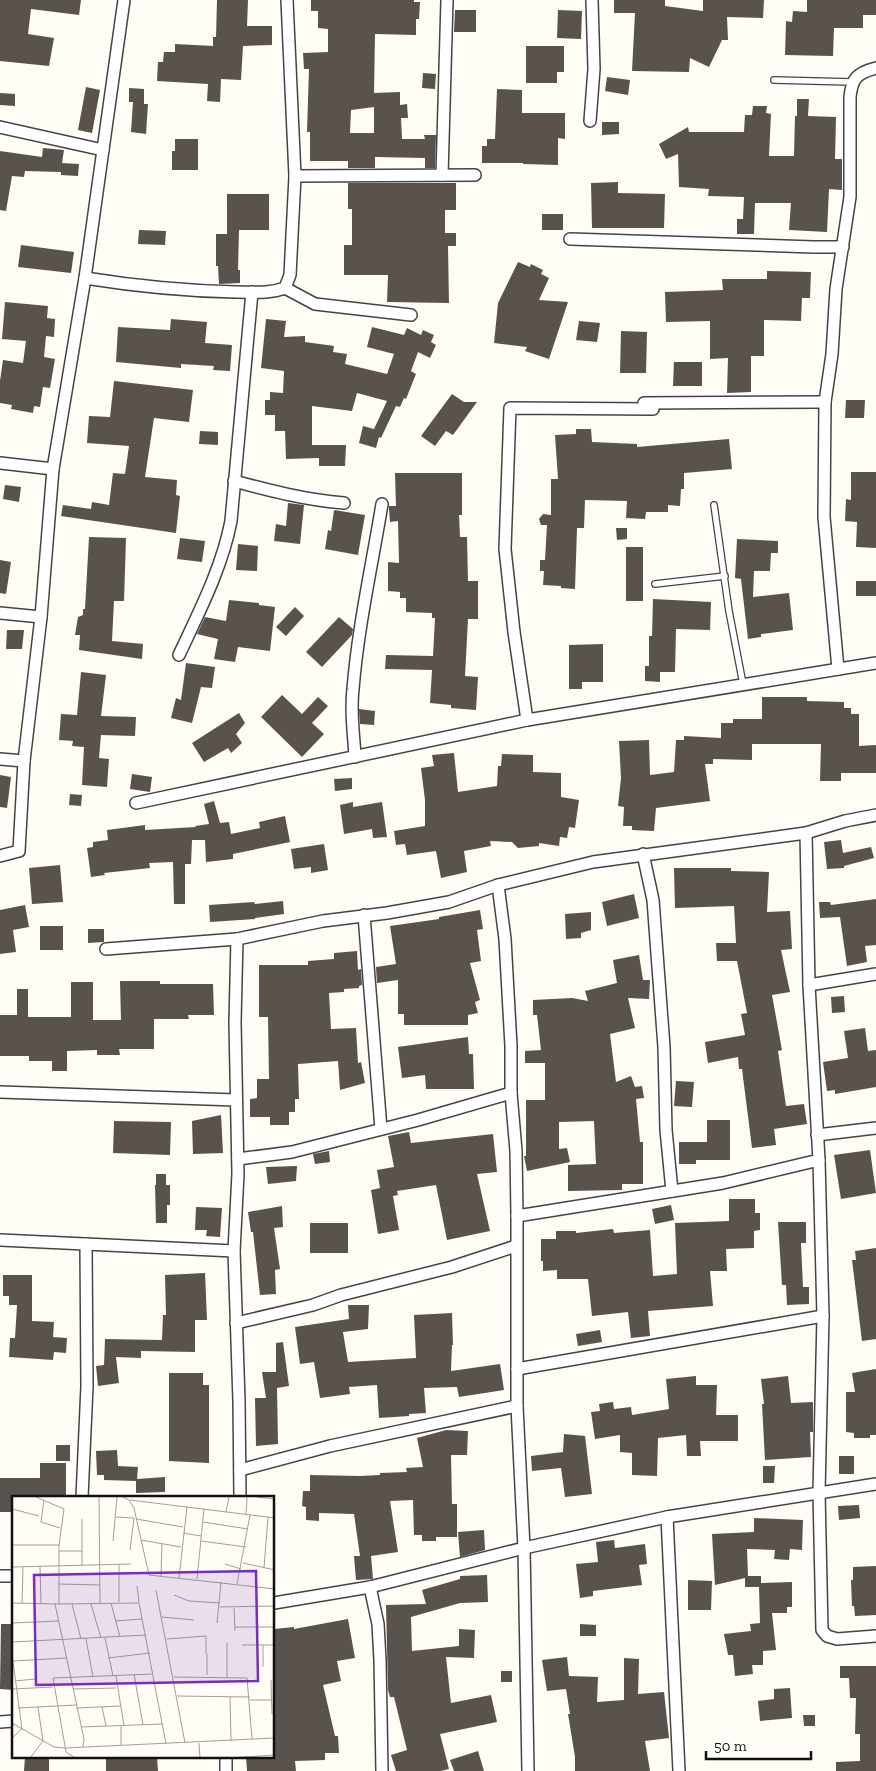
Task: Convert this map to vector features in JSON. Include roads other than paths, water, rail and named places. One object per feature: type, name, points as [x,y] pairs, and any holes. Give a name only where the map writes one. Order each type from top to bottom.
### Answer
[{"type":"street","points":[[0,856],[19,851],[24,761],[41,617],[53,469],[85,278],[124,0]]},
{"type":"street","points":[[85,278],[171,288],[272,293],[285,288],[290,275],[296,176],[287,0]]},
{"type":"street","points":[[442,175],[447,0]]},
{"type":"street","points":[[590,121],[594,69],[592,0]]},
{"type":"street","points":[[838,669],[824,517],[825,402],[832,354],[836,288],[850,196],[850,97],[852,82],[861,73],[876,68]]},
{"type":"street","points":[[0,127],[103,150]]},
{"type":"street","points":[[296,176],[475,175]]},
{"type":"street","points":[[570,238],[843,247]]},
{"type":"street","points":[[285,288],[306,301],[320,305],[411,315]]},
{"type":"street","points":[[179,655],[205,598],[227,542],[252,292]]},
{"type":"street","points":[[630,403],[825,402]]},
{"type":"street","points":[[527,720],[514,632],[505,549],[510,408],[653,409]]},
{"type":"street","points":[[0,463],[53,469]]},
{"type":"street","points":[[234,481],[282,494],[317,501],[344,503]]},
{"type":"street","points":[[355,757],[352,690],[382,504]]},
{"type":"street","points":[[0,614],[41,617]]},
{"type":"street","points":[[136,803],[527,720],[876,663]]},
{"type":"street","points":[[0,760],[24,761]]},
{"type":"street","points":[[106,949],[237,939],[323,921],[387,913],[449,902],[498,885],[593,862],[806,833],[845,821],[876,815]]},
{"type":"street","points":[[806,833],[808,985],[819,1160],[823,1316],[819,1492],[822,1630],[827,1636],[837,1639],[876,1636]]},
{"type":"street","points":[[643,854],[653,900],[664,1047],[666,1130],[672,1190]]},
{"type":"street","points":[[498,885],[505,939],[511,1093],[516,1151],[518,1216],[516,1246],[517,1406],[524,1548],[528,1771]]},
{"type":"street","points":[[364,915],[381,1129]]},
{"type":"street","points":[[237,939],[236,1100],[238,1160],[234,1250],[240,1496]]},
{"type":"street","points":[[808,985],[876,974]]},
{"type":"street","points":[[0,1092],[236,1100]]},
{"type":"street","points":[[238,1160],[292,1152],[418,1120],[511,1093]]},
{"type":"street","points":[[817,1135],[876,1128]]},
{"type":"street","points":[[518,1216],[723,1183],[819,1160]]},
{"type":"street","points":[[0,1240],[234,1250]]},
{"type":"street","points":[[82,1496],[87,1386],[86,1244]]},
{"type":"street","points":[[236,1323],[313,1305],[341,1295],[452,1267],[516,1246]]},
{"type":"street","points":[[517,1369],[823,1316]]},
{"type":"street","points":[[240,1470],[330,1446],[517,1406]]},
{"type":"street","points":[[275,1603],[370,1587],[524,1548],[667,1517],[876,1484]]},
{"type":"street","points":[[667,1517],[679,1771]]},
{"type":"street","points":[[370,1587],[378,1624],[382,1771]]},
{"type":"street","points":[[226,1758],[226,1771]]},
{"type":"lane","points":[[774,80],[852,82]]},
{"type":"lane","points":[[714,505],[729,611],[743,684]]},
{"type":"lane","points":[[655,584],[725,576]]}]
